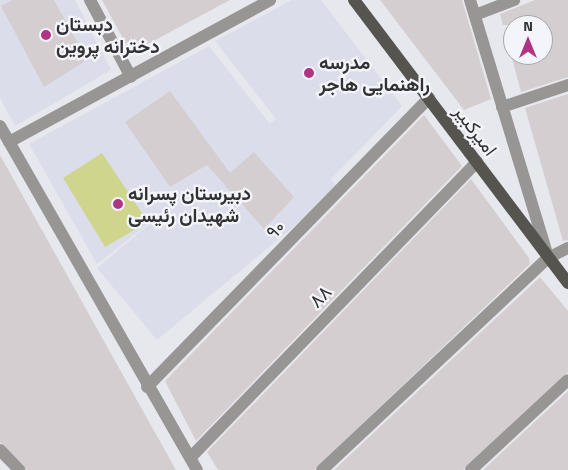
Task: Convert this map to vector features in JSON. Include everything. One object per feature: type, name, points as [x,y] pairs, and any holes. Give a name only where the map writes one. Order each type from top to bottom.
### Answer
[{"type":"main road","name":"امیرکبیر","points":[[354,0],[568,284]]},
{"type":"street","points":[[90,0],[131,77]]},
{"type":"street","points":[[9,142],[270,0]]},
{"type":"street","points":[[470,0],[548,258]]},
{"type":"street","points":[[475,15],[514,0]]},
{"type":"street","points":[[502,107],[568,85]]},
{"type":"street","name":"۹۰","points":[[147,387],[429,98]]},
{"type":"street","points":[[0,126],[147,387],[191,457],[197,470]]},
{"type":"street","name":"۸۸","points":[[191,457],[477,162]]},
{"type":"street","points":[[322,470],[548,258],[568,248]]},
{"type":"street","points":[[471,470],[568,380]]},
{"type":"street","points":[[0,450],[19,470]]},
{"type":"shaded area","name":"دبستان دخترانه پروین","points":[[0,0],[75,0],[111,70],[15,126],[0,98]]},
{"type":"shaded area","points":[[292,0],[321,0],[402,106],[331,179],[339,189],[157,340],[97,268],[171,206],[97,264],[29,144],[209,46],[270,124],[276,119],[215,41]]},
{"type":"green space","points":[[102,153],[148,222],[105,247],[63,178]]},
{"type":"building","points":[[13,0],[54,0],[87,60],[44,87],[1,6]]},
{"type":"building","points":[[102,0],[230,0],[131,53]]},
{"type":"building","points":[[380,0],[462,0],[491,99],[464,110]]},
{"type":"building","points":[[535,0],[568,0],[568,77],[521,92],[514,65],[553,65],[553,15],[503,15],[503,25],[500,14]]},
{"type":"building","points":[[170,91],[230,173],[254,152],[294,197],[264,229],[207,165],[170,187],[125,122]]},
{"type":"building","points":[[568,94],[568,240],[563,241],[525,108]]},
{"type":"building","points":[[424,115],[462,166],[196,441],[165,381]]},
{"type":"building","points":[[0,155],[176,470],[27,470],[0,442]]},
{"type":"building","points":[[471,179],[529,258],[530,264],[314,470],[218,470],[207,452]]},
{"type":"building","points":[[540,277],[568,311],[568,372],[463,470],[334,470]]},
{"type":"building","points":[[568,391],[568,470],[483,470]]},
{"type":"place","name":"دبستان دخترانه پروین","points":[[46,35]]},
{"type":"place","name":"مدرسه راهنمایی هاجر","points":[[309,73]]},
{"type":"place","name":"دبیرستان پسرانه شهیدان رئیسی","points":[[118,204]]}]
